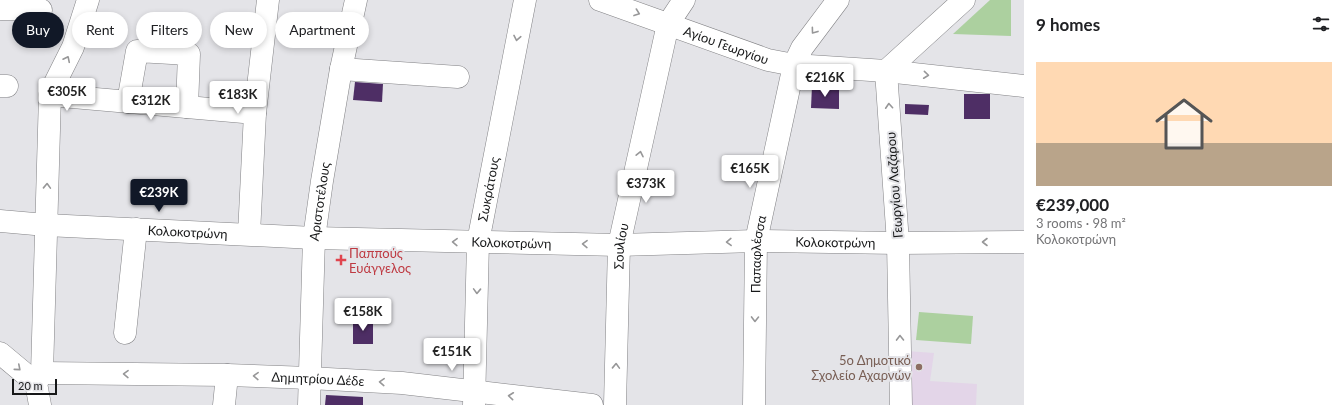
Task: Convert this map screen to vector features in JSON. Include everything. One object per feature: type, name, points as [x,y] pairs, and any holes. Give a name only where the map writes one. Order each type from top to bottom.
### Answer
[{"type":"street","points":[[40,405],[39,378],[50,95],[73,47],[88,0]]},
{"type":"street","points":[[249,234],[255,113],[268,0]]},
{"type":"street","name":"Αριστοτέλους","points":[[309,405],[314,238],[341,69],[356,0]]},
{"type":"street","name":"Σωκράτους","points":[[474,399],[478,242],[524,0]]},
{"type":"street","name":"Αγίου Γεωργίου","points":[[600,0],[768,60],[794,65],[886,71],[1024,86]]},
{"type":"street","name":"Σουλίου","points":[[615,405],[620,245],[668,24],[684,0]]},
{"type":"street","name":"Παπαφλέσσα","points":[[754,405],[756,241],[794,65],[802,48],[838,0]]},
{"type":"street","points":[[886,71],[963,0]]},
{"type":"street","points":[[0,9],[41,10]]},
{"type":"street","points":[[128,102],[137,51],[190,54],[187,107]]},
{"type":"street","points":[[341,69],[458,77]]},
{"type":"street","name":"Γεωργίου Λαζάρου","points":[[886,71],[898,243],[901,405]]},
{"type":"street","points":[[50,95],[255,113]]},
{"type":"street","name":"Κολοκοτρώνη","points":[[0,221],[46,225],[314,238],[620,245],[756,241],[898,243],[1024,242]]},
{"type":"street","points":[[125,333],[136,229]]},
{"type":"street","points":[[0,353],[39,378]]},
{"type":"street","points":[[224,405],[227,375]]},
{"type":"street","name":"Δημητρίου Δέδε","points":[[39,378],[227,375],[309,378],[402,383],[474,399],[592,405]]},
{"type":"shaded area","name":"5ο Δημοτικό Σχολείο Αχαρνών","points":[[906,351],[934,353],[930,381],[977,384],[976,405],[910,405]]},
{"type":"green space","points":[[990,0],[1011,0],[1011,36],[953,34]]},
{"type":"green space","points":[[919,312],[973,316],[971,344],[916,340]]},
{"type":"building","points":[[355,82],[383,84],[382,102],[353,100]]},
{"type":"building","points":[[812,86],[839,87],[839,109],[811,108]]},
{"type":"building","points":[[964,94],[990,94],[990,119],[964,119]]},
{"type":"building","points":[[905,104],[929,105],[928,115],[905,114]]},
{"type":"building","points":[[353,320],[373,320],[373,344],[353,344]]},
{"type":"building","points":[[326,395],[363,397],[363,405],[325,405]]},
{"type":"place","name":"Παππούς Ευάγγελος","points":[[341,260]]},
{"type":"place","name":"5ο Δημοτικό Σχολείο Αχαρνών","points":[[919,367]]}]
